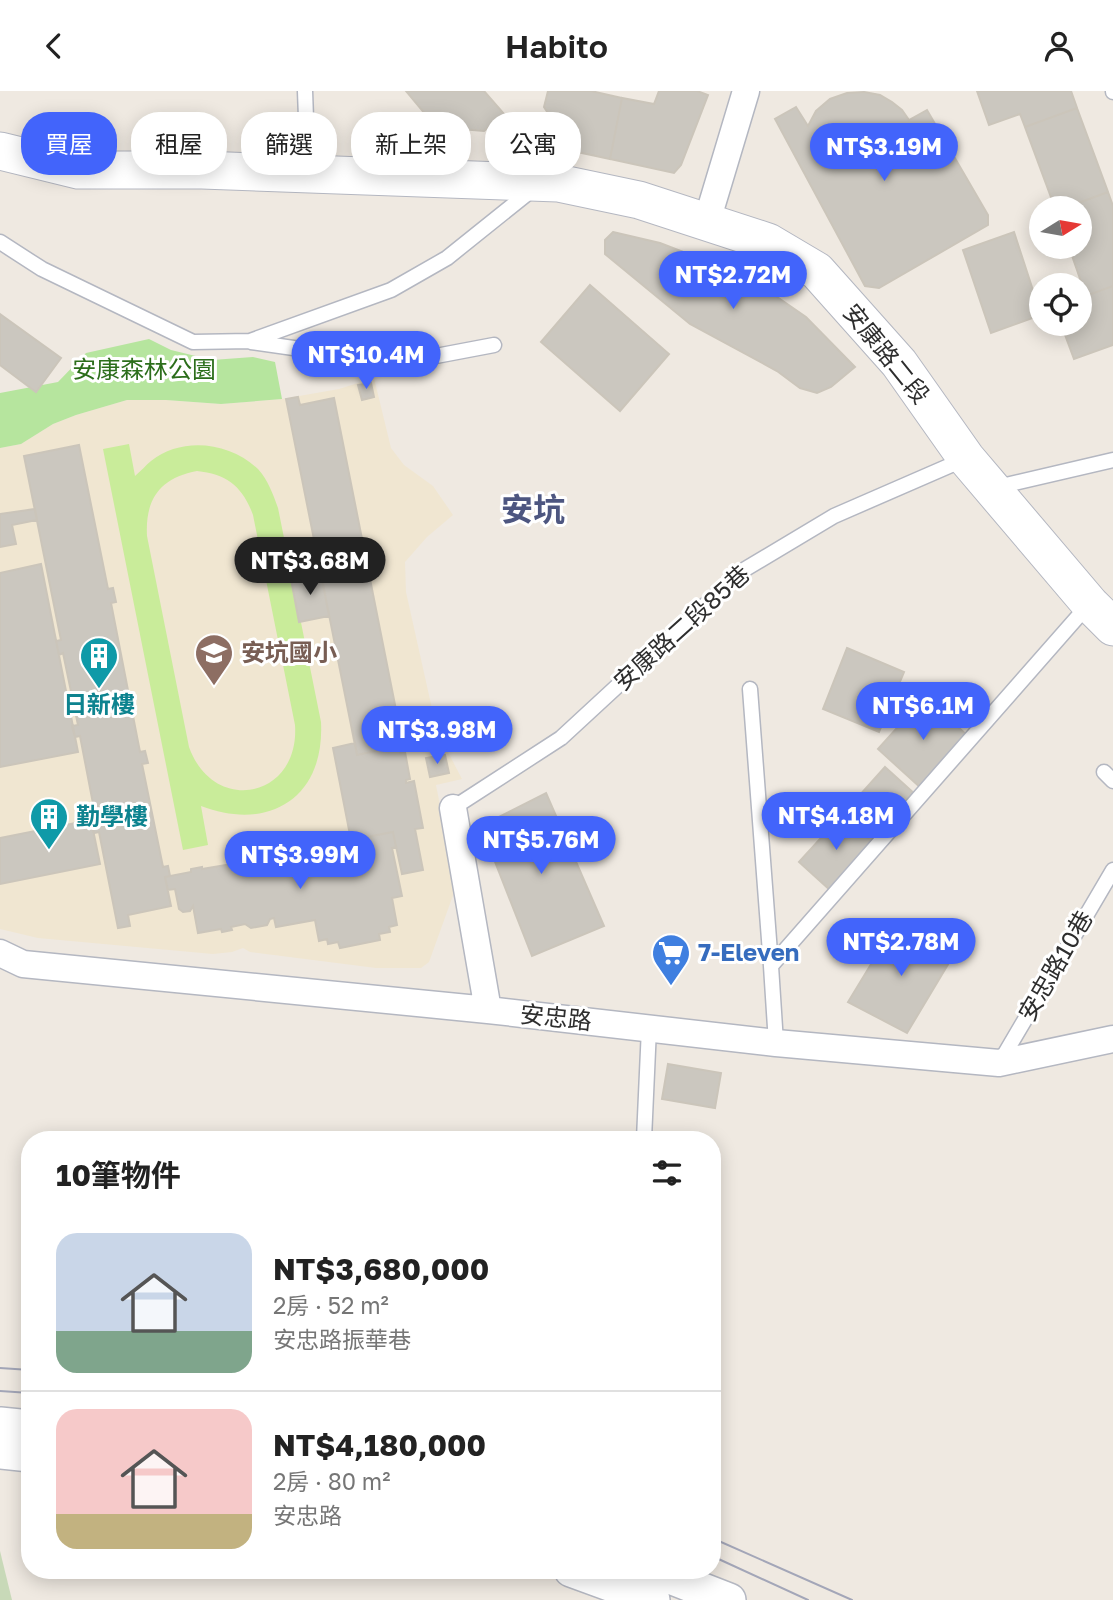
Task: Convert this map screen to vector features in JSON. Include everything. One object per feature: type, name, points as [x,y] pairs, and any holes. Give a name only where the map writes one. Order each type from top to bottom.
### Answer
[{"type":"main road","name":"安康路二段","points":[[0,151],[78,170],[241,172]]},
{"type":"main road","name":"安康路二段","points":[[337,174],[542,182],[639,200],[768,242],[817,271],[899,363],[991,488],[1101,615]]},
{"type":"street","points":[[706,221],[746,91]]},
{"type":"street","points":[[453,808],[488,1010]]},
{"type":"street","name":"安忠路","points":[[0,953],[23,964],[488,1010],[776,1043],[999,1063],[1113,1039]]},
{"type":"street","points":[[0,1424],[21,1426]]},
{"type":"street","points":[[0,1452],[21,1454]]},
{"type":"street","points":[[596,1579],[653,1600]]},
{"type":"street","points":[[675,1579],[729,1600]]},
{"type":"lane","points":[[305,91],[306,112]]},
{"type":"lane","points":[[250,341],[391,290],[447,258],[542,182]]},
{"type":"lane","points":[[0,242],[42,269],[193,342],[250,341],[399,363],[494,345]]},
{"type":"lane","name":"安康路二段85巷","points":[[453,808],[561,738],[742,571],[834,516],[967,458]]},
{"type":"lane","points":[[991,488],[1113,460]]},
{"type":"lane","points":[[771,966],[1101,615]]},
{"type":"lane","points":[[750,689],[776,1043]]},
{"type":"lane","name":"安忠路10巷","points":[[999,1063],[1113,870]]},
{"type":"lane","points":[[644,1131],[649,1028]]},
{"type":"shaded area","name":"安坑國小","points":[[374,378],[391,448],[404,465],[433,486],[453,515],[427,537],[405,562],[406,592],[437,731],[462,779],[436,785],[456,887],[429,962],[421,968],[376,968],[250,952],[243,948],[213,954],[38,938],[0,929],[0,448],[21,444],[53,424],[76,415],[127,400],[221,404],[282,399],[339,389]]},
{"type":"green space","name":"安康森林公園","points":[[149,339],[171,350],[212,360],[253,357],[275,362],[282,399],[221,404],[127,400],[76,415],[53,424],[21,444],[0,448],[0,393],[58,382],[86,353]]},
{"type":"green space","points":[[129,444],[135,476],[163,453],[177,448],[206,445],[220,448],[247,460],[258,469],[278,508],[321,722],[320,748],[314,771],[303,789],[288,802],[270,811],[249,815],[226,813],[201,806],[208,845],[183,850],[103,449]],"holes":[[[197,471],[225,479],[239,490],[253,515],[295,725],[293,750],[284,769],[270,782],[253,789],[235,790],[217,783],[201,769],[189,747],[147,536],[149,511],[157,492],[184,474]]]},
{"type":"green space","points":[[0,1551],[12,1600],[0,1600]]},
{"type":"building","points":[[406,91],[484,91],[502,112],[485,112],[484,131],[471,130],[471,112],[424,112]]},
{"type":"building","points":[[548,91],[591,91],[622,98],[610,159],[581,153],[581,112],[547,112],[544,107]]},
{"type":"building","points":[[659,91],[697,91],[708,95],[681,165],[674,173],[610,159],[622,98],[654,104]]},
{"type":"building","points":[[977,91],[1071,91],[1077,108],[1025,127],[1020,114],[989,125]]},
{"type":"building","points":[[847,93],[880,95],[892,102],[909,120],[927,110],[988,215],[988,225],[879,288],[865,286],[775,119],[796,107],[808,126],[816,111],[830,99]]},
{"type":"building","points":[[1077,108],[1108,192],[1092,198],[1051,196],[1025,127]]},
{"type":"building","points":[[1108,192],[1113,206],[1113,286],[1092,294],[1092,273],[1078,273],[1073,259],[1092,259],[1092,198]]},
{"type":"building","points":[[613,232],[660,243],[725,268],[767,290],[806,317],[855,367],[831,387],[817,393],[800,388],[777,371],[690,324],[605,254],[605,240]]},
{"type":"building","points":[[1014,232],[1029,278],[1029,319],[991,333],[963,250]]},
{"type":"building","points":[[590,285],[669,354],[620,411],[541,342]]},
{"type":"building","points":[[1113,286],[1113,345],[1074,359],[1065,336],[1092,336],[1092,294]]},
{"type":"building","points":[[0,314],[61,358],[36,392],[0,365]]},
{"type":"building","points":[[371,383],[374,397],[362,400],[358,385]]},
{"type":"building","points":[[298,397],[300,405],[334,398],[403,745],[357,755],[286,399]]},
{"type":"building","name":"日新樓","points":[[79,445],[108,589],[113,588],[116,602],[111,603],[140,752],[145,751],[148,763],[142,764],[163,867],[168,866],[170,876],[165,877],[171,906],[128,915],[130,926],[118,928],[99,832],[94,833],[91,820],[96,819],[80,736],[75,737],[72,726],[78,725],[63,653],[59,655],[56,641],[61,640],[24,456]]},
{"type":"building","points":[[35,509],[37,520],[12,525],[16,544],[0,547],[0,514]]},
{"type":"building","points":[[41,564],[78,752],[0,767],[0,573]]},
{"type":"building","points":[[321,573],[329,616],[299,622],[291,579]]},
{"type":"building","points":[[847,648],[904,672],[879,732],[823,709]]},
{"type":"building","points":[[925,697],[968,736],[921,788],[878,749]]},
{"type":"building","points":[[355,743],[357,755],[399,746],[400,753],[405,752],[410,779],[406,780],[406,783],[414,781],[423,828],[415,829],[423,870],[402,874],[393,832],[351,840],[333,748]]},
{"type":"building","points":[[445,755],[449,773],[430,777],[426,758]]},
{"type":"building","points":[[885,767],[916,795],[873,843],[842,815]]},
{"type":"building","points":[[546,793],[604,926],[532,956],[481,826]]},
{"type":"building","points":[[842,815],[873,843],[830,890],[799,862]]},
{"type":"building","name":"勤學樓","points":[[91,820],[100,864],[0,884],[0,838]]},
{"type":"building","points":[[393,832],[396,847],[392,848],[402,896],[392,898],[397,925],[389,927],[390,932],[379,934],[380,940],[340,948],[338,942],[328,944],[327,939],[319,941],[315,920],[276,927],[274,918],[270,919],[267,925],[251,928],[245,924],[222,932],[221,929],[198,933],[193,906],[190,911],[183,912],[179,909],[175,889],[168,890],[165,877],[191,872],[191,869],[232,864],[231,861],[239,859],[240,862],[270,856],[269,851],[295,846],[296,851],[335,840],[335,843]]},
{"type":"building","points":[[898,920],[953,956],[907,1033],[848,1002]]},
{"type":"building","points":[[668,1064],[721,1073],[715,1108],[662,1099]]},
{"type":"tram line","points":[[0,1368],[21,1369]]},
{"type":"tram line","points":[[0,1391],[21,1392]]},
{"type":"tram line","points":[[721,1542],[852,1600]]},
{"type":"tram line","points":[[721,1560],[808,1600]]},
{"type":"place","name":"安坑國小","points":[[214,687]]},
{"type":"place","name":"日新樓","points":[[99,690]]},
{"type":"place","name":"勤學樓","points":[[49,851]]},
{"type":"place","name":"7-Eleven","points":[[671,987]]},
{"type":"district","name":"安坑","points":[[533,510]]}]
